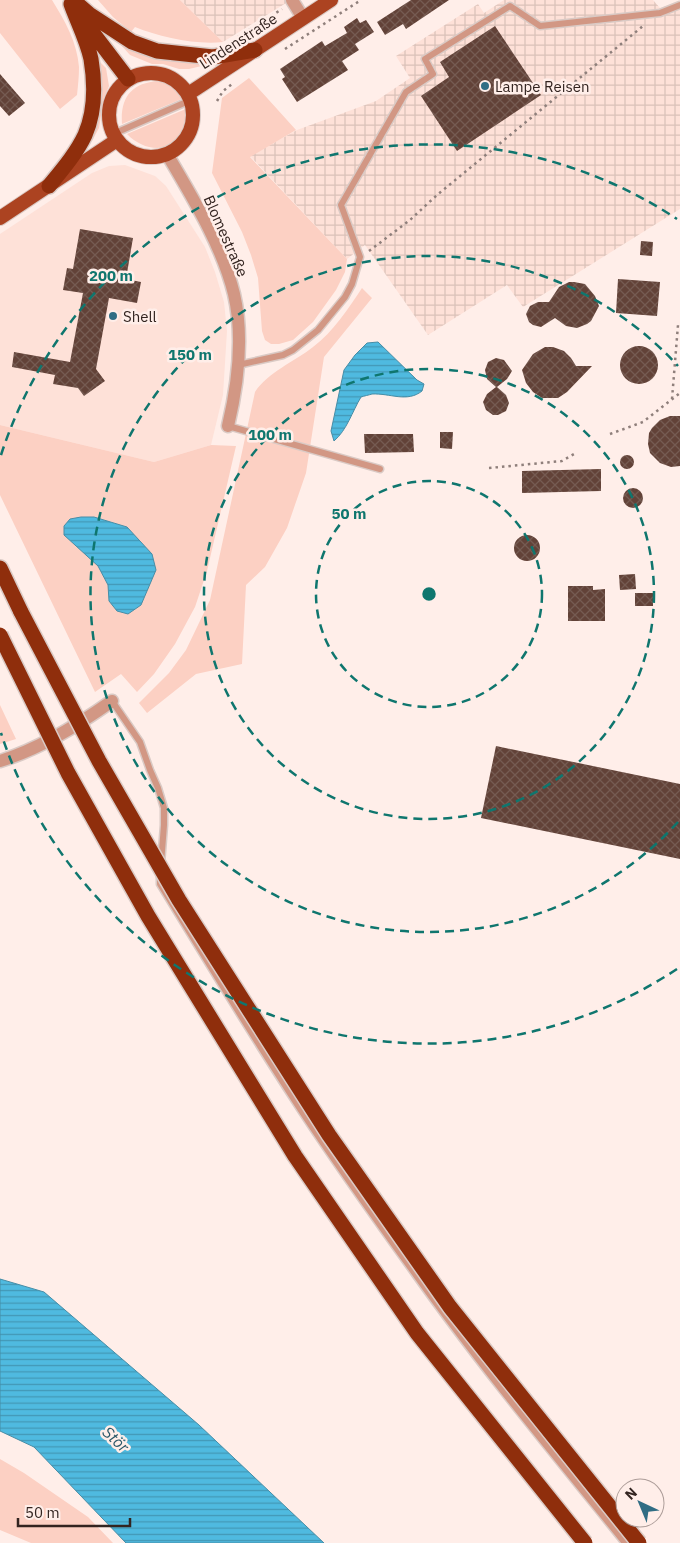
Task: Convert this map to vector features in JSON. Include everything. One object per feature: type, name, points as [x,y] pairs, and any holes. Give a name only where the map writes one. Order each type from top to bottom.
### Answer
[{"type":"highway","points":[[71,1],[132,42],[157,51],[213,57],[255,50]]},
{"type":"highway","points":[[71,1],[128,78]]},
{"type":"highway","points":[[49,186],[74,154],[85,135],[93,99],[91,58],[71,1]]},
{"type":"highway","points":[[0,568],[99,761],[179,900],[329,1136],[450,1307],[638,1543]]},
{"type":"highway","points":[[0,636],[68,773],[144,908],[295,1156],[417,1333],[584,1543]]},
{"type":"main road","name":"Lindenstraße","points":[[189,97],[255,50],[331,0]]},
{"type":"main road","points":[[145,72],[165,75],[174,79],[189,97],[194,112],[192,125],[187,137],[178,147],[167,154],[158,157],[139,156],[123,147],[115,137],[108,118],[111,101],[120,86],[128,78],[145,72]]},
{"type":"main road","points":[[0,218],[49,186],[115,137]]},
{"type":"street","points":[[292,1],[303,18]]},
{"type":"street","name":"Blomestraße","points":[[167,154],[214,241],[234,294],[238,328],[238,365],[228,426]]},
{"type":"street","points":[[0,762],[69,729],[112,700]]},
{"type":"lane","points":[[238,365],[283,355],[293,350],[307,340],[329,318],[345,297],[352,284],[360,257],[341,206],[406,92],[433,74],[425,59],[510,6],[540,26],[660,13],[680,5]]},
{"type":"lane","points":[[115,137],[189,97]]},
{"type":"lane","points":[[228,426],[380,469]]},
{"type":"lane","points":[[112,700],[140,742],[164,808],[160,884],[164,892],[296,1103],[416,1275],[543,1442],[625,1543]]},
{"type":"path","points":[[281,52],[361,0]]},
{"type":"path","points":[[232,40],[292,1]]},
{"type":"path","points":[[360,257],[410,220],[437,195],[660,13]]},
{"type":"path","points":[[217,101],[223,91],[236,81]]},
{"type":"path","points":[[672,399],[678,325]]},
{"type":"path","points":[[610,434],[643,422],[680,393]]},
{"type":"path","points":[[489,468],[562,461],[574,454]]},
{"type":"shaded area","points":[[0,0],[52,0],[70,32],[78,58],[77,95],[60,109],[0,33]]},
{"type":"shaded area","points":[[98,0],[180,0],[223,42],[212,43],[178,39],[135,27],[131,32],[113,17]]},
{"type":"shaded area","points":[[180,0],[291,0],[223,42]]},
{"type":"shaded area","points":[[504,0],[653,0],[660,8],[680,2],[680,209],[523,307],[507,285],[428,335],[365,245],[347,259],[250,156],[297,130],[376,101],[410,78],[396,56],[478,4],[484,13]]},
{"type":"shaded area","points":[[120,44],[139,52],[210,64],[189,69],[179,69],[163,64],[152,64],[130,55]]},
{"type":"shaded area","points":[[97,59],[106,68],[109,86],[104,98],[99,128],[92,141],[88,138],[100,113]]},
{"type":"shaded area","points":[[249,78],[296,130],[250,157],[347,259],[345,272],[336,290],[313,322],[293,340],[279,344],[271,344],[265,340],[262,331],[258,278],[251,255],[242,232],[212,173],[222,98]]},
{"type":"shaded area","points":[[158,81],[173,87],[184,98],[122,124],[123,106],[130,93],[141,85]]},
{"type":"shaded area","points":[[188,108],[188,122],[183,134],[169,146],[152,148],[135,141],[127,134]]},
{"type":"shaded area","name":"Shell","points":[[125,165],[155,176],[166,186],[205,247],[224,302],[227,331],[223,395],[211,445],[154,462],[0,425],[0,234],[92,173],[109,166]]},
{"type":"shaded area","points":[[362,288],[372,298],[324,357],[306,473],[287,528],[265,567],[246,585],[242,664],[196,674],[147,713],[139,703],[169,673],[186,650],[210,600],[255,392],[267,379],[320,341],[340,320]]},
{"type":"shaded area","points":[[0,425],[154,462],[211,445],[236,446],[207,571],[195,607],[175,644],[154,674],[137,692],[121,674],[95,692],[0,495]],"holes":[[[94,517],[127,527],[109,601],[108,585],[98,566]]]},
{"type":"shaded area","points":[[0,705],[16,739],[0,744]]},
{"type":"shaded area","points":[[0,1459],[24,1473],[88,1517],[113,1543],[31,1543],[0,1530]]},
{"type":"water","points":[[378,342],[417,380],[424,384],[422,391],[416,395],[404,397],[372,394],[361,397],[346,426],[334,441],[331,431],[344,370],[367,343]]},
{"type":"water","points":[[94,517],[127,527],[152,554],[156,570],[141,605],[128,614],[117,611],[109,601],[108,585],[98,566],[64,535],[64,526],[70,519]]},
{"type":"water","name":"Stör","points":[[0,1279],[44,1292],[199,1425],[324,1543],[126,1543],[34,1447],[0,1431]]},
{"type":"building","points":[[411,0],[449,0],[406,29],[403,24],[385,35],[377,22]]},
{"type":"building","points":[[357,18],[360,23],[366,20],[374,32],[355,44],[359,50],[342,61],[348,70],[297,102],[282,79],[285,77],[280,69],[322,41],[325,46],[347,33],[344,27]]},
{"type":"building","name":"Lampe Reisen","points":[[495,26],[541,95],[457,151],[421,96],[449,77],[440,62]]},
{"type":"building","points":[[0,74],[25,103],[9,116],[0,106]]},
{"type":"building","points":[[80,229],[133,238],[126,279],[141,282],[137,303],[109,298],[96,369],[105,381],[84,396],[78,388],[53,384],[55,375],[12,367],[14,352],[70,362],[83,293],[63,290],[67,268],[73,269]]},
{"type":"building","points":[[641,241],[653,242],[652,256],[640,255]]},
{"type":"building","points":[[618,279],[660,282],[657,316],[616,313]]},
{"type":"building","points":[[569,282],[585,284],[595,296],[599,306],[591,321],[577,328],[566,326],[555,318],[541,327],[529,322],[526,314],[530,306],[538,302],[549,302],[559,287]]},
{"type":"building","points":[[639,346],[653,351],[658,365],[653,379],[639,384],[625,379],[620,365],[625,351]]},
{"type":"building","points":[[545,347],[553,347],[564,351],[576,366],[592,366],[567,392],[558,398],[542,398],[533,392],[526,383],[522,370],[533,354]]},
{"type":"building","points":[[496,358],[504,360],[512,371],[507,379],[497,387],[506,395],[509,403],[506,411],[493,415],[486,410],[483,402],[487,394],[496,387],[487,379],[485,370],[488,362]]},
{"type":"building","points":[[670,416],[680,416],[680,466],[671,467],[660,463],[650,453],[648,444],[649,433],[652,428],[660,420]]},
{"type":"building","points":[[440,432],[453,432],[452,449],[440,448]]},
{"type":"building","points":[[364,434],[413,434],[414,452],[365,453]]},
{"type":"building","points":[[624,455],[630,455],[634,462],[630,469],[624,469],[620,465],[620,459]]},
{"type":"building","points":[[601,469],[601,491],[522,493],[522,471]]},
{"type":"building","points":[[629,488],[637,488],[643,494],[643,502],[637,508],[629,508],[623,502],[623,494]]},
{"type":"building","points":[[527,535],[536,539],[540,548],[536,557],[527,561],[518,557],[514,548],[518,539]]},
{"type":"building","points":[[635,574],[636,589],[620,590],[619,575]]},
{"type":"building","points":[[568,586],[593,586],[593,590],[605,589],[605,621],[568,621]]},
{"type":"building","points":[[635,593],[653,593],[653,606],[635,606]]},
{"type":"building","points":[[496,746],[680,784],[680,859],[481,818]]},
{"type":"place","name":"Lampe Reisen","points":[[485,86]]},
{"type":"place","name":"Shell","points":[[113,316]]}]
